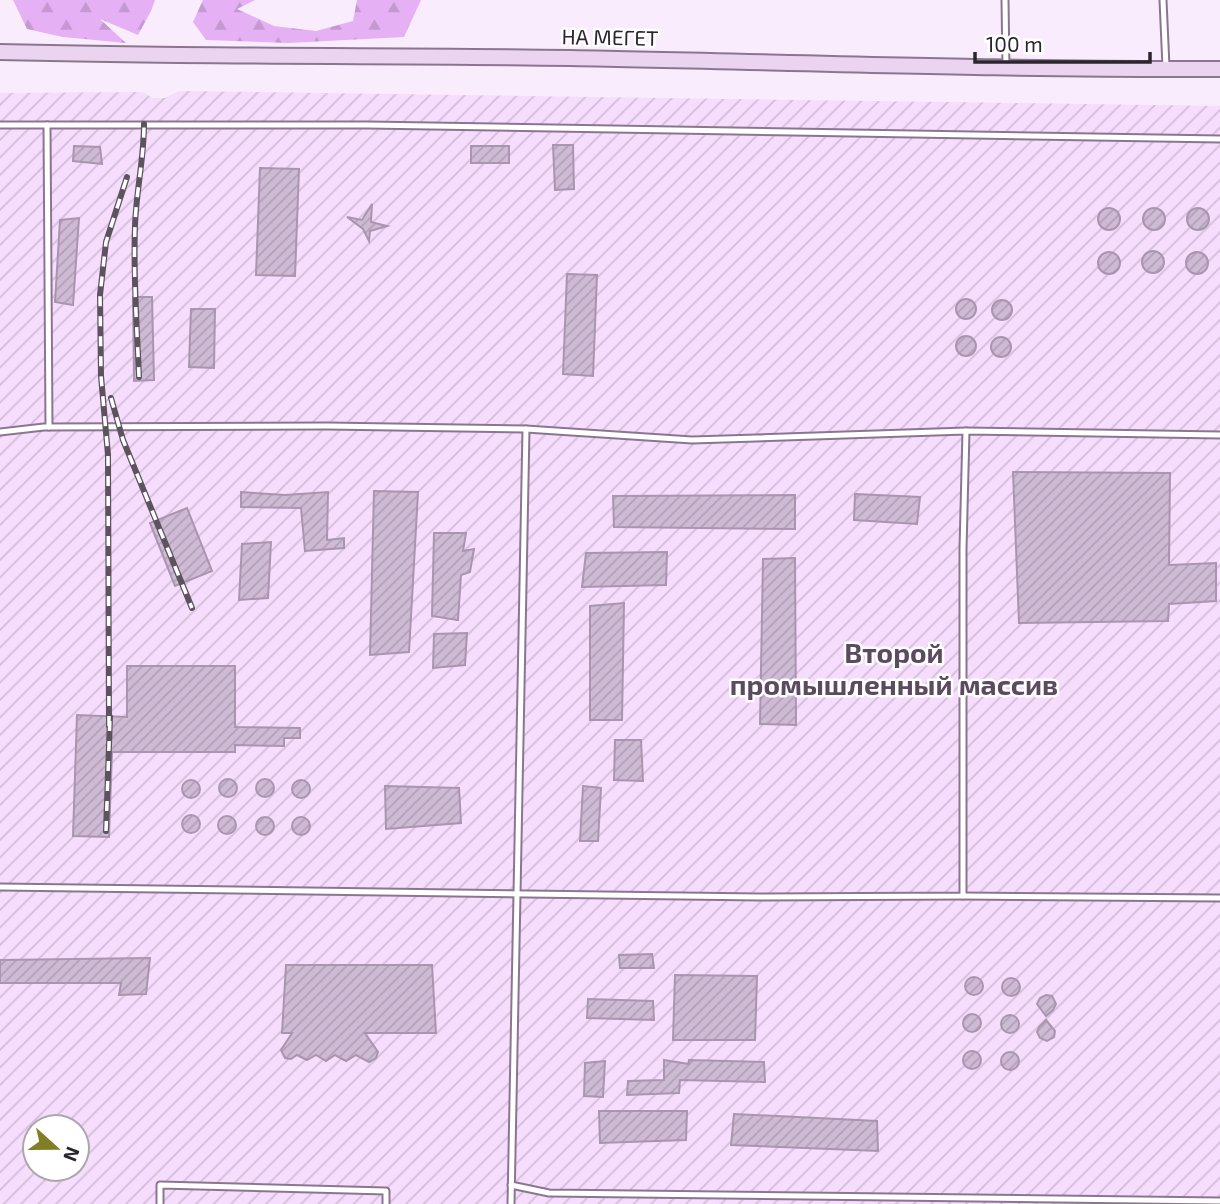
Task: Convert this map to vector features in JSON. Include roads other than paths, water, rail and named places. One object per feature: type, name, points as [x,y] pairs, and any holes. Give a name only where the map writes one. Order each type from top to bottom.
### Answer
[{"type":"street","name":"НА МЕГЕТ","points":[[0,52],[1220,69]]},
{"type":"lane","points":[[1005,0],[1006,67]]},
{"type":"lane","points":[[1163,0],[1166,69]]},
{"type":"lane","points":[[0,125],[368,125],[1220,139]]},
{"type":"lane","points":[[47,125],[48,427]]},
{"type":"lane","points":[[0,432],[48,427],[327,426],[526,429],[692,440],[966,431],[1220,435]]},
{"type":"lane","points":[[511,1204],[526,429]]},
{"type":"lane","points":[[963,896],[963,549],[966,431]]},
{"type":"lane","points":[[0,887],[760,897],[1220,898]]},
{"type":"lane","points":[[160,1204],[160,1185],[386,1191],[386,1204]]},
{"type":"lane","points":[[511,1185],[549,1193],[1220,1201]]},
{"type":"railway","points":[[139,377],[135,245],[144,124]]},
{"type":"railway","points":[[109,726],[108,455],[101,376],[100,295],[106,242],[127,177]]},
{"type":"railway","points":[[111,398],[123,440],[192,608]]},
{"type":"railway","points":[[106,831],[110,717]]},
{"type":"district","name":"Второй промышленный массив","points":[[894,669]]}]
